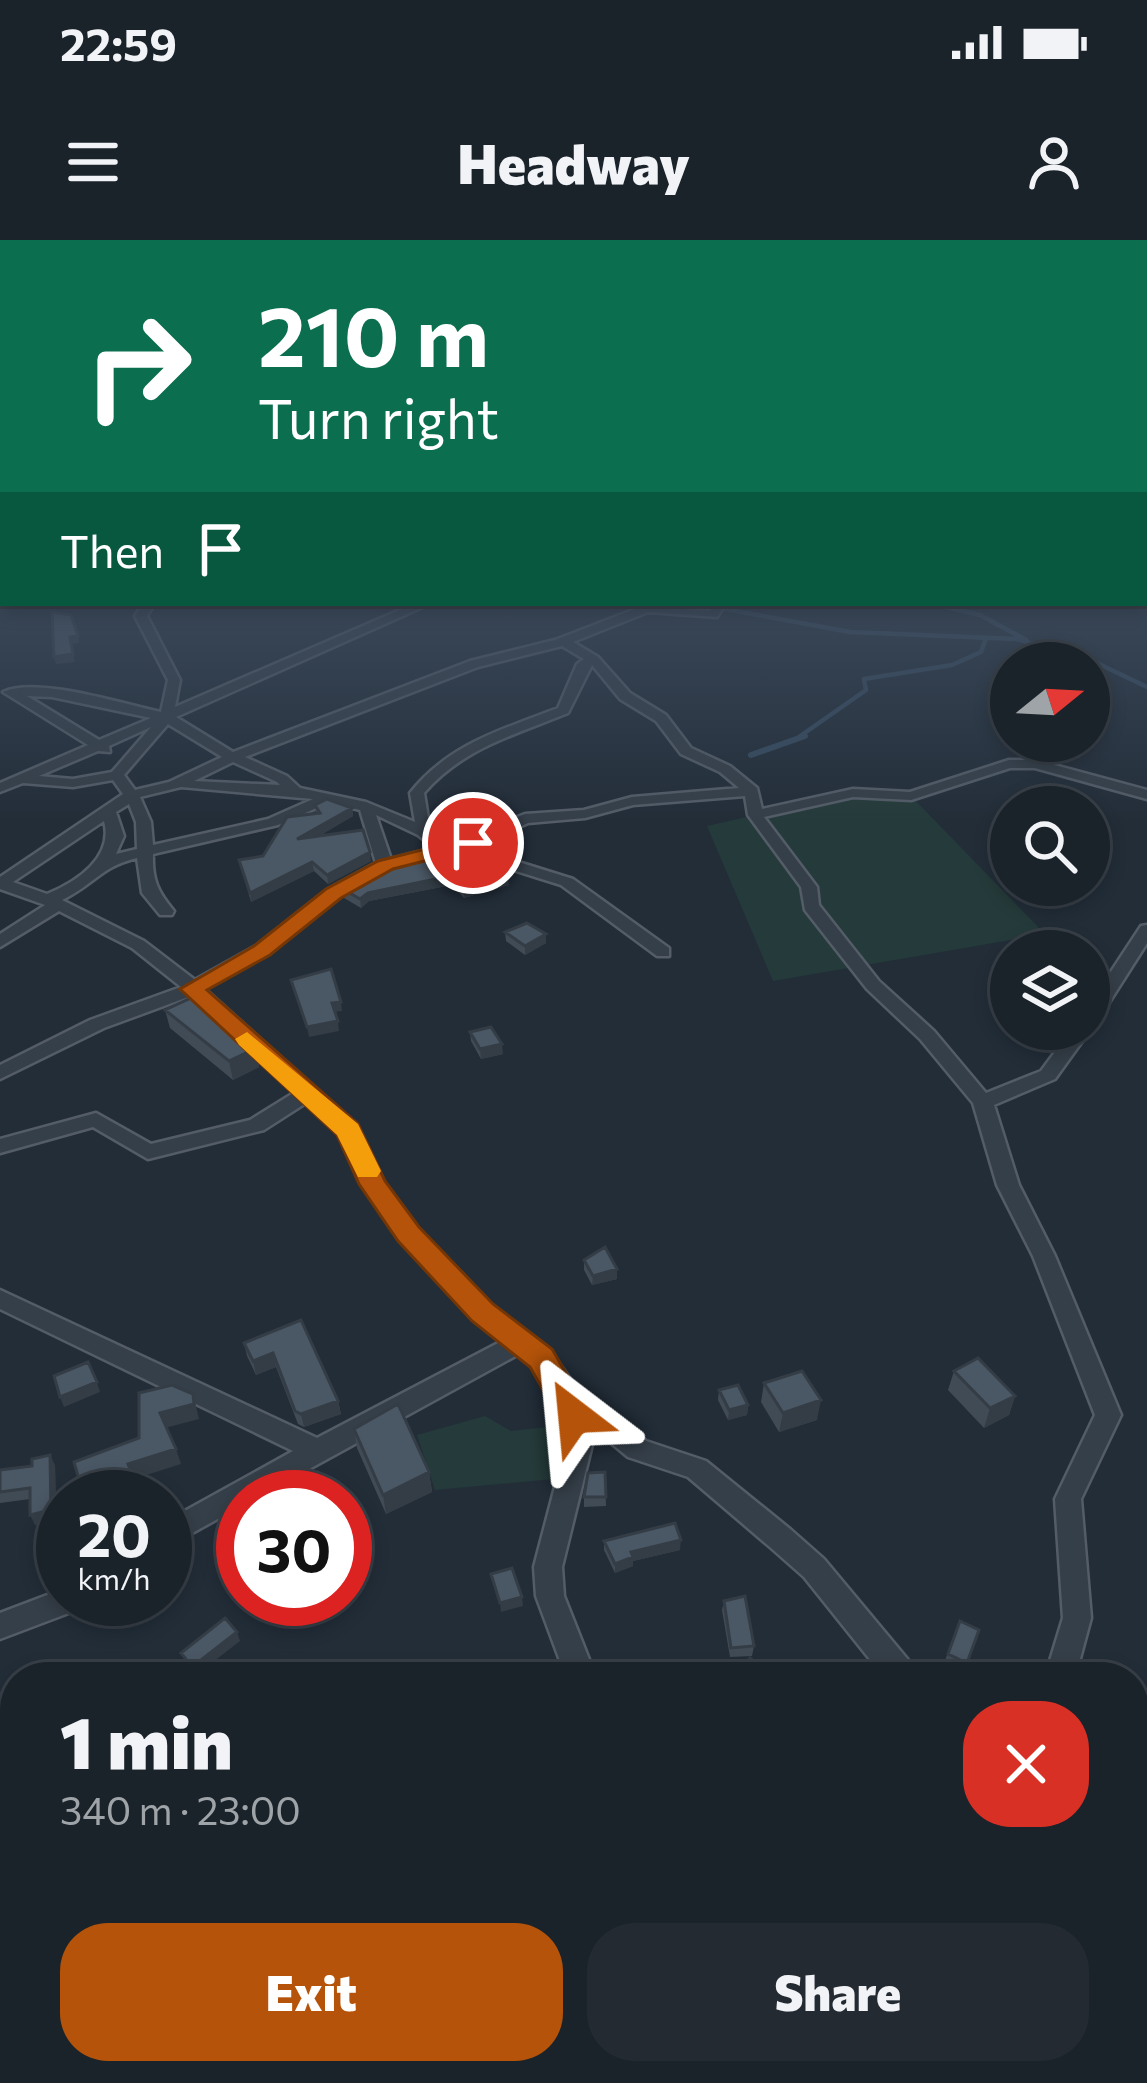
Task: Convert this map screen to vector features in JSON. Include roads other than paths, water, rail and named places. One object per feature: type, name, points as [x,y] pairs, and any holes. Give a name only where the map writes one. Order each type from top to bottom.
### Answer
[{"type":"street","points":[[21,779],[74,782],[122,769],[152,740],[167,717],[174,680],[159,650]]},
{"type":"street","points":[[0,788],[319,650]]},
{"type":"street","points":[[174,785],[232,757],[474,664],[528,650]]},
{"type":"street","points":[[578,650],[594,660],[625,696],[661,718],[686,751],[724,769],[752,791],[755,815],[809,887],[811,906],[860,969],[927,1035],[983,1102],[1008,1185],[1044,1256],[1108,1415],[1068,1499],[1077,1618],[1064,1662]]},
{"type":"street","points":[[424,828],[417,793],[436,767],[451,753],[563,710],[583,664],[594,660]]},
{"type":"street","points":[[4,690],[52,694],[167,717],[232,757],[282,779],[298,794]]},
{"type":"street","points":[[4,690],[98,745],[122,769],[143,820],[147,888],[166,911]]},
{"type":"street","points":[[755,815],[854,793],[911,796],[1009,764],[1036,764],[1147,795]]},
{"type":"street","points":[[0,884],[132,795],[174,785],[214,784],[330,796],[424,828],[447,851]]},
{"type":"street","points":[[447,851],[525,819],[585,814],[632,801],[752,791]]},
{"type":"street","points":[[104,861],[273,823],[330,796]]},
{"type":"street","points":[[0,942],[104,861],[116,836],[108,809]]},
{"type":"street","points":[[367,812],[386,865]]},
{"type":"street","points":[[0,1073],[117,1015],[192,989],[262,950],[333,893],[386,865],[447,851],[479,848],[500,861],[567,882],[663,952]]},
{"type":"street","points":[[0,884],[53,902],[154,953],[349,1130],[373,1184],[408,1234],[519,1343],[541,1358],[564,1390],[637,1449],[697,1468],[814,1568],[891,1662]]},
{"type":"street","points":[[1110,987],[1147,930]]},
{"type":"street","points":[[983,1102],[1048,1075],[1066,1050]]},
{"type":"street","points":[[0,1146],[96,1120],[148,1152],[257,1125],[308,1093]]},
{"type":"street","points":[[0,1300],[316,1450]]},
{"type":"street","points":[[192,1521],[519,1343]]},
{"type":"street","points":[[564,1390],[580,1441],[548,1567],[550,1596],[575,1662]]},
{"type":"street","points":[[0,1626],[36,1612]]},
{"type":"waterway","points":[[796,739],[866,690],[864,679],[952,665],[982,650]]},
{"type":"waterway","points":[[1053,650],[1099,664],[1147,687]]},
{"type":"waterway","points":[[751,755],[805,736]]}]
